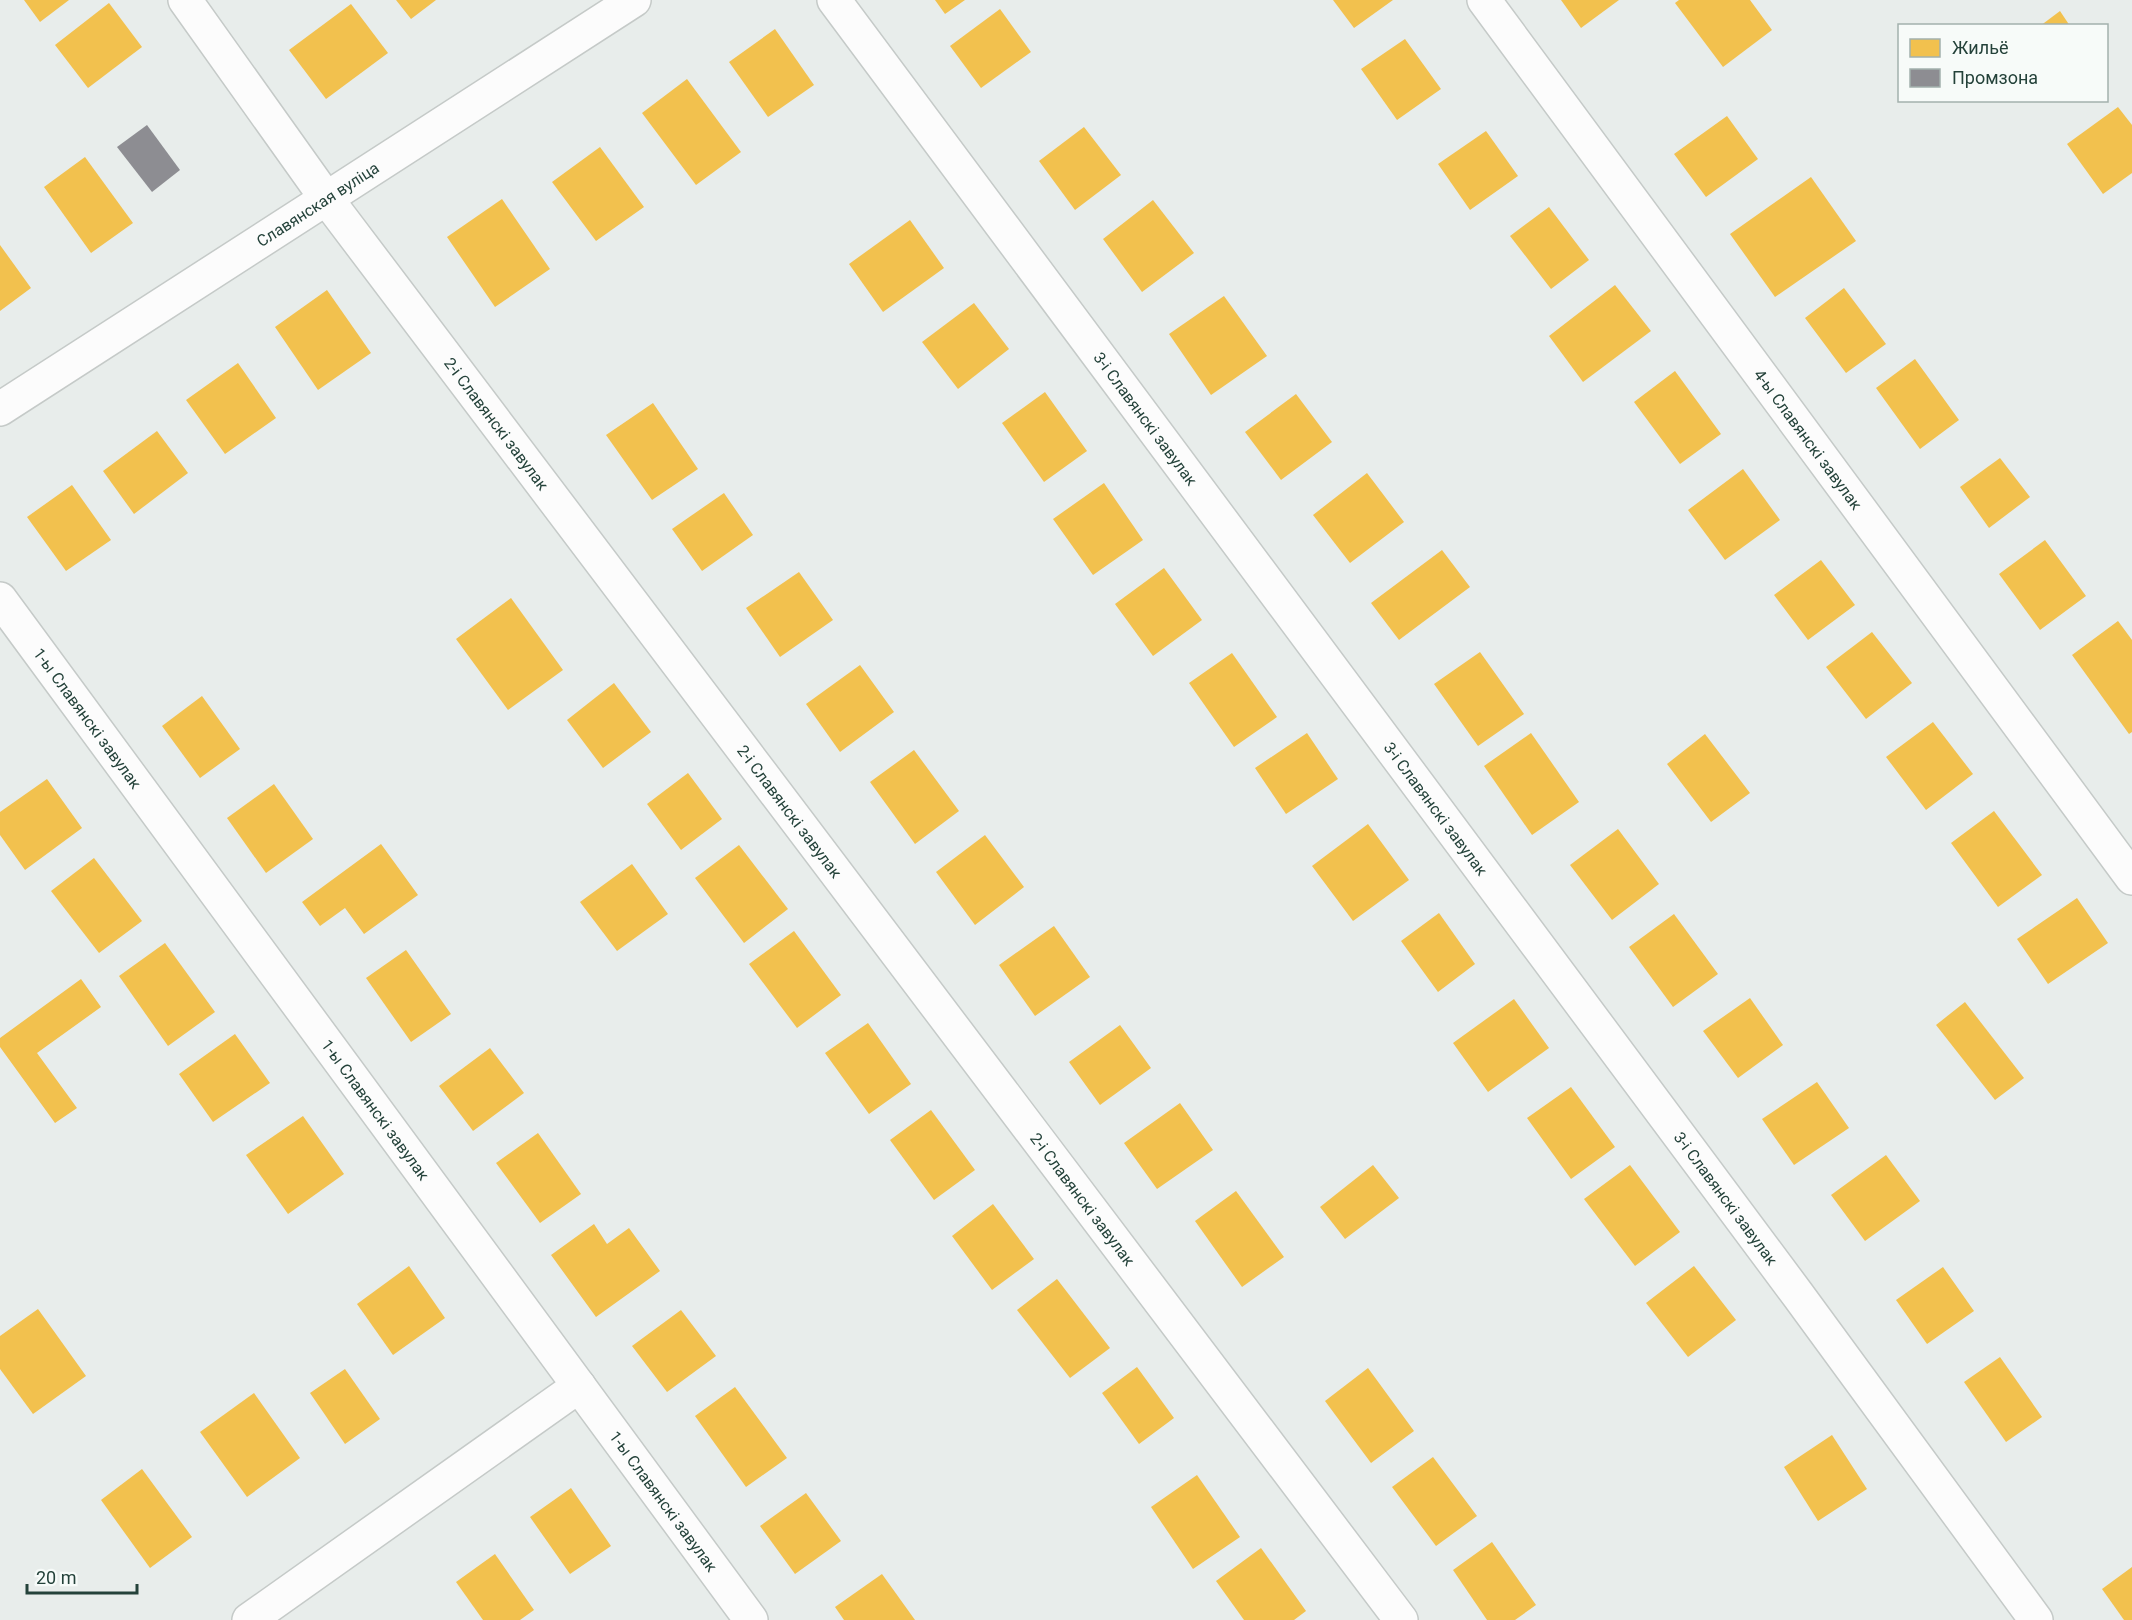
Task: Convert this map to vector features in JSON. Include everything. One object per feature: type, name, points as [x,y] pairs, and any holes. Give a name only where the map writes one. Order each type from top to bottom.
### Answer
[{"type":"street","name":"2-і Славянскі завулак","points":[[185,0],[326,198],[1401,1620]]},
{"type":"street","name":"Славянская вуліца","points":[[0,409],[634,0]]},
{"type":"street","name":"3-і Славянскі завулак","points":[[834,0],[1805,1304],[2036,1620]]},
{"type":"street","name":"4-ы Славянскі завулак","points":[[1484,0],[2132,878]]},
{"type":"street","name":"1-ы Славянскі завулак","points":[[0,600],[751,1620]]},
{"type":"street","points":[[249,1620],[579,1386]]},
{"type":"building: Жильё","points":[[24,0],[69,0],[40,22]]},
{"type":"building: Жильё","points":[[396,0],[436,0],[411,19]]},
{"type":"building: Жильё","points":[[935,0],[965,0],[945,14]]},
{"type":"building: Жильё","points":[[1333,0],[1393,0],[1354,28]]},
{"type":"building: Жильё","points":[[1561,0],[1619,0],[1581,28]]},
{"type":"building: Жильё","points":[[1679,0],[1750,0],[1772,30],[1723,67],[1675,3]]},
{"type":"building: Жильё","points":[[109,3],[142,47],[88,88],[55,45]]},
{"type":"building: Жильё","points":[[351,4],[388,53],[326,99],[289,50]]},
{"type":"building: Жильё","points":[[1000,9],[1031,52],[981,88],[950,46]]},
{"type":"building: Жильё","points":[[2060,11],[2069,24],[2043,24]]},
{"type":"building: Жильё","points":[[775,29],[814,85],[768,117],[729,62]]},
{"type":"building: Жильё","points":[[1405,39],[1441,89],[1397,120],[1361,69]]},
{"type":"building: Жильё","points":[[687,79],[741,152],[696,185],[642,113]]},
{"type":"building: Жильё","points":[[2118,107],[2132,125],[2132,173],[2103,194],[2067,144]]},
{"type":"building: Жильё","points":[[1727,116],[1758,159],[1706,197],[1674,154]]},
{"type":"building: Жильё","points":[[1084,127],[1121,175],[1075,210],[1039,161]]},
{"type":"building: Жильё","points":[[1486,131],[1518,176],[1470,210],[1438,164]]},
{"type":"building: Жильё","points":[[600,147],[644,207],[596,241],[552,182]]},
{"type":"building: Жильё","points":[[85,157],[133,223],[91,253],[44,187]]},
{"type":"building: Жильё","points":[[1811,177],[1856,241],[1775,297],[1730,234]]},
{"type":"building: Жильё","points":[[502,199],[550,269],[495,307],[447,237]]},
{"type":"building: Жильё","points":[[1153,200],[1194,253],[1142,292],[1103,239]]},
{"type":"building: Жильё","points":[[1549,207],[1589,260],[1551,289],[1510,236]]},
{"type":"building: Жильё","points":[[910,220],[944,268],[883,312],[849,264]]},
{"type":"building: Жильё","points":[[0,245],[31,288],[0,311]]},
{"type":"building: Жильё","points":[[1615,285],[1651,331],[1583,382],[1549,336]]},
{"type":"building: Жильё","points":[[1844,288],[1886,344],[1846,373],[1805,318]]},
{"type":"building: Жильё","points":[[327,290],[371,353],[318,390],[275,327]]},
{"type":"building: Жильё","points":[[1224,296],[1267,356],[1211,395],[1169,334]]},
{"type":"building: Жильё","points":[[974,303],[1009,349],[958,389],[922,342]]},
{"type":"building: Жильё","points":[[1915,359],[1959,420],[1920,449],[1876,388]]},
{"type":"building: Жильё","points":[[238,363],[276,418],[225,454],[186,400]]},
{"type":"building: Жильё","points":[[1675,371],[1721,434],[1680,464],[1634,402]]},
{"type":"building: Жильё","points":[[1045,392],[1087,451],[1044,482],[1002,423]]},
{"type":"building: Жильё","points":[[1296,394],[1332,442],[1281,480],[1245,432]]},
{"type":"building: Жильё","points":[[653,403],[698,469],[652,500],[606,435]]},
{"type":"building: Жильё","points":[[157,431],[188,473],[134,514],[103,471]]},
{"type":"building: Жильё","points":[[2000,458],[2030,497],[1989,528],[1960,487]]},
{"type":"building: Жильё","points":[[1743,469],[1780,520],[1725,560],[1688,510]]},
{"type":"building: Жильё","points":[[1367,473],[1404,522],[1350,563],[1313,515]]},
{"type":"building: Жильё","points":[[1104,483],[1143,540],[1093,575],[1053,519]]},
{"type":"building: Жильё","points":[[72,485],[111,540],[66,571],[27,517]]},
{"type":"building: Жильё","points":[[724,493],[753,535],[702,571],[672,529]]},
{"type":"building: Жильё","points":[[2045,540],[2086,596],[2040,630],[1999,574]]},
{"type":"building: Жильё","points":[[1442,550],[1470,587],[1399,640],[1371,603]]},
{"type":"building: Жильё","points":[[1821,560],[1855,605],[1808,640],[1774,595]]},
{"type":"building: Жильё","points":[[1164,568],[1202,620],[1153,656],[1115,604]]},
{"type":"building: Жильё","points":[[799,572],[833,620],[780,657],[746,608]]},
{"type":"building: Жильё","points":[[511,598],[563,670],[508,710],[456,639]]},
{"type":"building: Жильё","points":[[2118,621],[2132,640],[2132,732],[2129,734],[2072,655]]},
{"type":"building: Жильё","points":[[1872,632],[1912,683],[1866,719],[1826,667]]},
{"type":"building: Жильё","points":[[1480,652],[1524,714],[1478,746],[1434,684]]},
{"type":"building: Жильё","points":[[1232,653],[1277,717],[1234,747],[1189,683]]},
{"type":"building: Жильё","points":[[860,665],[894,712],[840,752],[806,704]]},
{"type":"building: Жильё","points":[[614,683],[651,732],[603,768],[567,720]]},
{"type":"building: Жильё","points":[[202,696],[240,749],[200,778],[162,726]]},
{"type":"building: Жильё","points":[[1933,722],[1973,774],[1926,810],[1886,757]]},
{"type":"building: Жильё","points":[[1307,733],[1338,779],[1286,814],[1255,768]]},
{"type":"building: Жильё","points":[[1531,733],[1579,802],[1532,835],[1484,766]]},
{"type":"building: Жильё","points":[[1705,734],[1750,793],[1711,822],[1667,764]]},
{"type":"building: Жильё","points":[[914,750],[959,811],[915,844],[870,782]]},
{"type":"building: Жильё","points":[[688,773],[722,819],[681,850],[647,804]]},
{"type":"building: Жильё","points":[[47,779],[82,828],[25,870],[0,835],[0,812]]},
{"type":"building: Жильё","points":[[274,784],[313,839],[266,873],[227,818]]},
{"type":"building: Жильё","points":[[1994,811],[2042,875],[1998,907],[1951,843]]},
{"type":"building: Жильё","points":[[1368,824],[1409,880],[1353,921],[1312,866]]},
{"type":"building: Жильё","points":[[1618,829],[1659,884],[1612,920],[1570,865]]},
{"type":"building: Жильё","points":[[985,835],[1024,887],[975,925],[936,872]]},
{"type":"building: Жильё","points":[[381,844],[418,895],[364,934],[345,908],[320,926],[302,902]]},
{"type":"building: Жильё","points":[[739,845],[788,909],[744,943],[695,878]]},
{"type":"building: Жильё","points":[[94,858],[142,921],[99,953],[51,891]]},
{"type":"building: Жильё","points":[[632,864],[668,914],[617,951],[580,902]]},
{"type":"building: Жильё","points":[[2077,898],[2108,943],[2048,984],[2017,939]]},
{"type":"building: Жильё","points":[[1439,913],[1475,964],[1438,992],[1401,941]]},
{"type":"building: Жильё","points":[[1674,914],[1718,974],[1673,1007],[1629,947]]},
{"type":"building: Жильё","points":[[1054,926],[1090,977],[1035,1016],[999,965]]},
{"type":"building: Жильё","points":[[794,931],[841,995],[797,1028],[749,964]]},
{"type":"building: Жильё","points":[[165,943],[215,1012],[168,1046],[119,976]]},
{"type":"building: Жильё","points":[[406,950],[451,1014],[411,1042],[366,978]]},
{"type":"building: Жильё","points":[[81,979],[101,1007],[37,1053],[77,1108],[55,1123],[0,1047],[0,1038]]},
{"type":"building: Жильё","points":[[1750,998],[1783,1045],[1738,1078],[1703,1031]]},
{"type":"building: Жильё","points":[[1514,999],[1549,1048],[1488,1092],[1453,1043]]},
{"type":"building: Жильё","points":[[1965,1002],[2024,1078],[1995,1100],[1936,1025]]},
{"type":"building: Жильё","points":[[868,1023],[911,1084],[869,1114],[825,1053]]},
{"type":"building: Жильё","points":[[1120,1025],[1151,1068],[1100,1105],[1069,1062]]},
{"type":"building: Жильё","points":[[235,1034],[270,1083],[213,1122],[179,1074]]},
{"type":"building: Жильё","points":[[490,1048],[524,1093],[473,1131],[439,1086]]},
{"type":"building: Жильё","points":[[1817,1082],[1849,1128],[1794,1165],[1762,1119]]},
{"type":"building: Жильё","points":[[1571,1087],[1615,1147],[1571,1179],[1527,1118]]},
{"type":"building: Жильё","points":[[1180,1103],[1213,1150],[1157,1189],[1124,1143]]},
{"type":"building: Жильё","points":[[931,1110],[975,1170],[934,1200],[890,1140]]},
{"type":"building: Жильё","points":[[303,1116],[344,1174],[288,1214],[246,1155]]},
{"type":"building: Жильё","points":[[538,1133],[581,1194],[540,1223],[496,1163]]},
{"type":"building: Жильё","points":[[1886,1155],[1920,1201],[1865,1241],[1831,1195]]},
{"type":"building: Жильё","points":[[1373,1165],[1399,1198],[1345,1239],[1320,1207]]},
{"type":"building: Жильё","points":[[1630,1165],[1680,1232],[1635,1266],[1584,1199]]},
{"type":"building: Жильё","points":[[1236,1191],[1284,1257],[1242,1287],[1195,1221]]},
{"type":"building: Жильё","points":[[993,1204],[1034,1259],[992,1290],[952,1236]]},
{"type":"building: Жильё","points":[[594,1224],[607,1244],[629,1228],[660,1271],[596,1317],[551,1255]]},
{"type":"building: Жильё","points":[[409,1266],[445,1318],[393,1355],[357,1304]]},
{"type":"building: Жильё","points":[[1694,1266],[1736,1320],[1688,1357],[1646,1303]]},
{"type":"building: Жильё","points":[[1943,1267],[1974,1311],[1927,1344],[1896,1300]]},
{"type":"building: Жильё","points":[[1057,1279],[1110,1348],[1070,1378],[1017,1310]]},
{"type":"building: Жильё","points":[[38,1309],[86,1376],[33,1414],[0,1369],[0,1336]]},
{"type":"building: Жильё","points":[[681,1310],[716,1356],[667,1392],[632,1346]]},
{"type":"building: Жильё","points":[[2000,1357],[2042,1417],[2006,1442],[1964,1382]]},
{"type":"building: Жильё","points":[[1137,1367],[1174,1418],[1139,1444],[1102,1393]]},
{"type":"building: Жильё","points":[[1368,1368],[1414,1431],[1371,1463],[1325,1401]]},
{"type":"building: Жильё","points":[[345,1369],[380,1419],[345,1444],[310,1393]]},
{"type":"building: Жильё","points":[[735,1387],[787,1458],[746,1487],[695,1416]]},
{"type":"building: Жильё","points":[[254,1393],[300,1458],[247,1497],[200,1432]]},
{"type":"building: Жильё","points":[[1832,1435],[1867,1489],[1818,1521],[1784,1467]]},
{"type":"building: Жильё","points":[[1433,1457],[1477,1516],[1436,1546],[1392,1487]]},
{"type":"building: Жильё","points":[[142,1469],[192,1537],[150,1568],[101,1500]]},
{"type":"building: Жильё","points":[[1197,1475],[1240,1537],[1193,1569],[1151,1507]]},
{"type":"building: Жильё","points":[[571,1488],[611,1546],[570,1574],[530,1517]]},
{"type":"building: Жильё","points":[[806,1493],[841,1541],[795,1574],[760,1526]]},
{"type":"building: Жильё","points":[[1492,1542],[1536,1605],[1515,1620],[1487,1620],[1453,1570]]},
{"type":"building: Жильё","points":[[1261,1548],[1306,1611],[1294,1620],[1244,1620],[1216,1581]]},
{"type":"building: Жильё","points":[[495,1554],[534,1610],[520,1620],[483,1620],[456,1582]]},
{"type":"building: Жильё","points":[[2132,1567],[2132,1620],[2124,1620],[2102,1589]]},
{"type":"building: Жильё","points":[[882,1574],[915,1620],[844,1620],[835,1607]]},
{"type":"building: Промзона","points":[[147,125],[180,170],[152,192],[117,147]]}]
